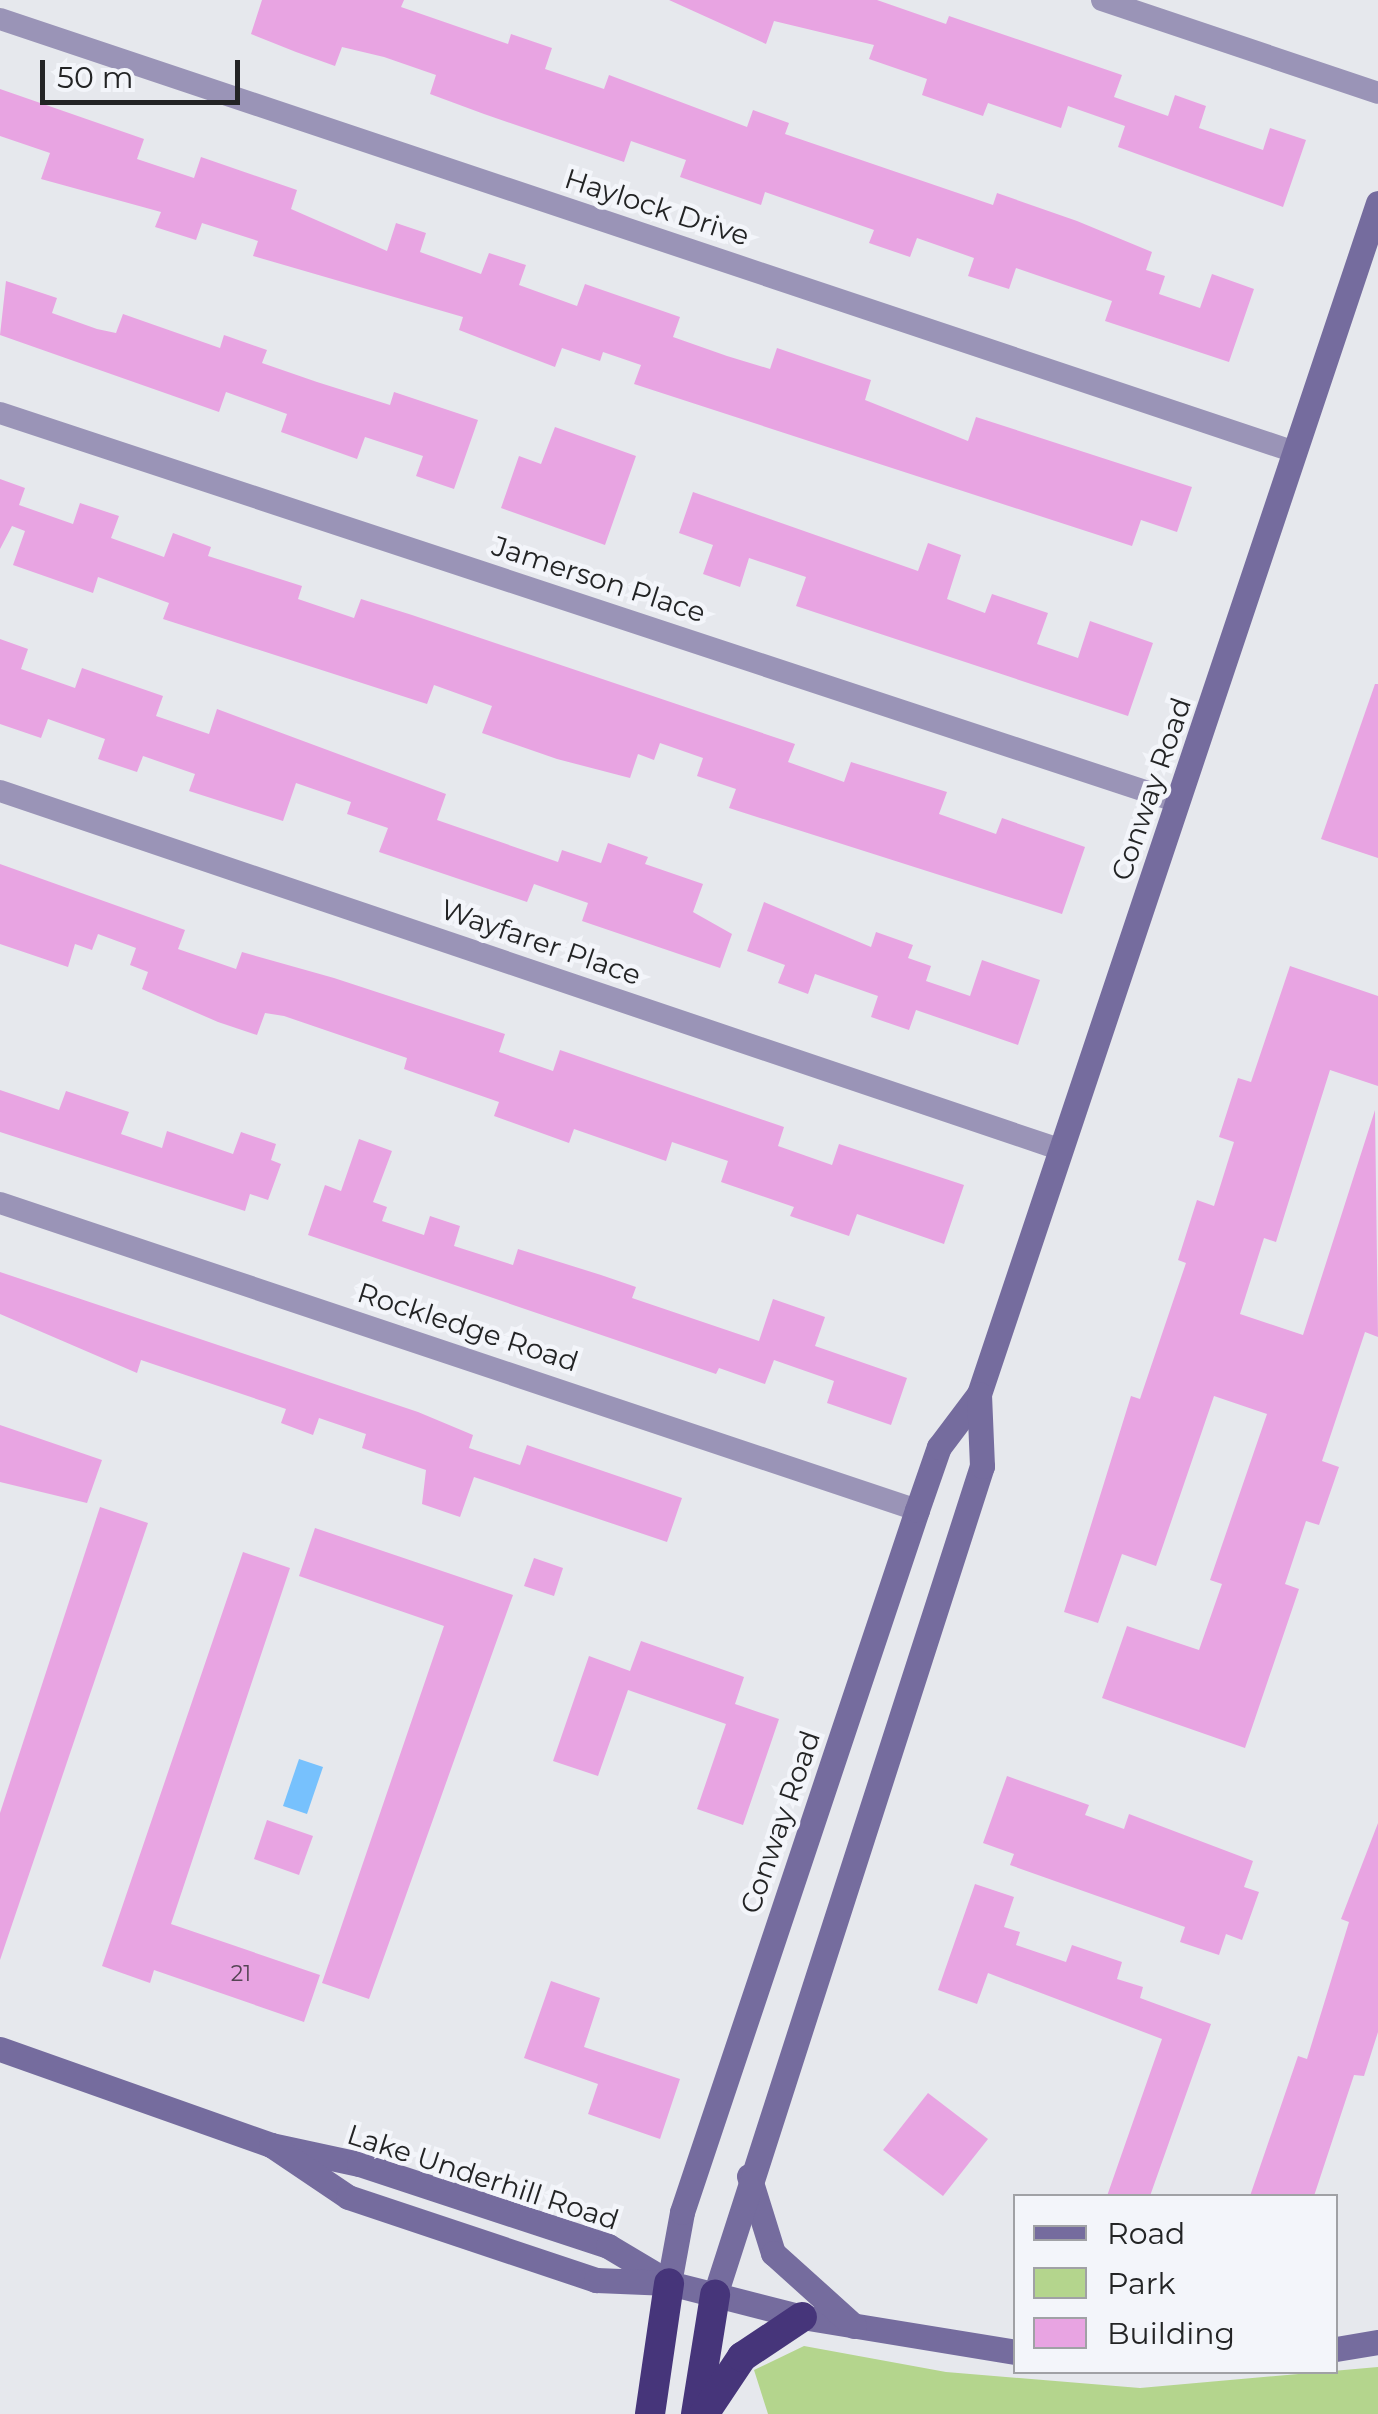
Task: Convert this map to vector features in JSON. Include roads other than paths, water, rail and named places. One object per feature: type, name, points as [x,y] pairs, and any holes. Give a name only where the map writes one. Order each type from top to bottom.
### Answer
[{"type":"highway","points":[[650,2414],[669,2283]]},
{"type":"highway","points":[[696,2414],[715,2295]]},
{"type":"highway","points":[[704,2414],[742,2357],[802,2317]]},
{"type":"main road","name":"Conway Road","points":[[669,2283],[682,2212],[917,1510],[939,1447],[979,1394],[1378,203]]},
{"type":"main road","name":"Conway Road","points":[[715,2295],[748,2172],[982,1466],[979,1394]]},
{"type":"main road","name":"Lake Underhill Road","points":[[0,2048],[271,2145],[359,2164],[608,2246],[669,2283]]},
{"type":"main road","name":"Lake Underhill Road","points":[[271,2145],[348,2197],[596,2280],[669,2283],[856,2328],[1013,2352]]},
{"type":"main road","points":[[748,2172],[773,2253],[856,2328]]},
{"type":"main road","points":[[1338,2348],[1378,2342]]},
{"type":"street","points":[[1102,0],[1378,93]]},
{"type":"street","name":"Haylock Drive","points":[[0,19],[1295,452]]},
{"type":"street","name":"Jamerson Place","points":[[0,413],[1178,802]]},
{"type":"street","name":"Wayfarer Place","points":[[0,791],[1062,1150]]},
{"type":"street","name":"Rockledge Road","points":[[0,1203],[917,1510]]},
{"type":"water","points":[[299,1759],[323,1767],[307,1814],[283,1806]]}]
